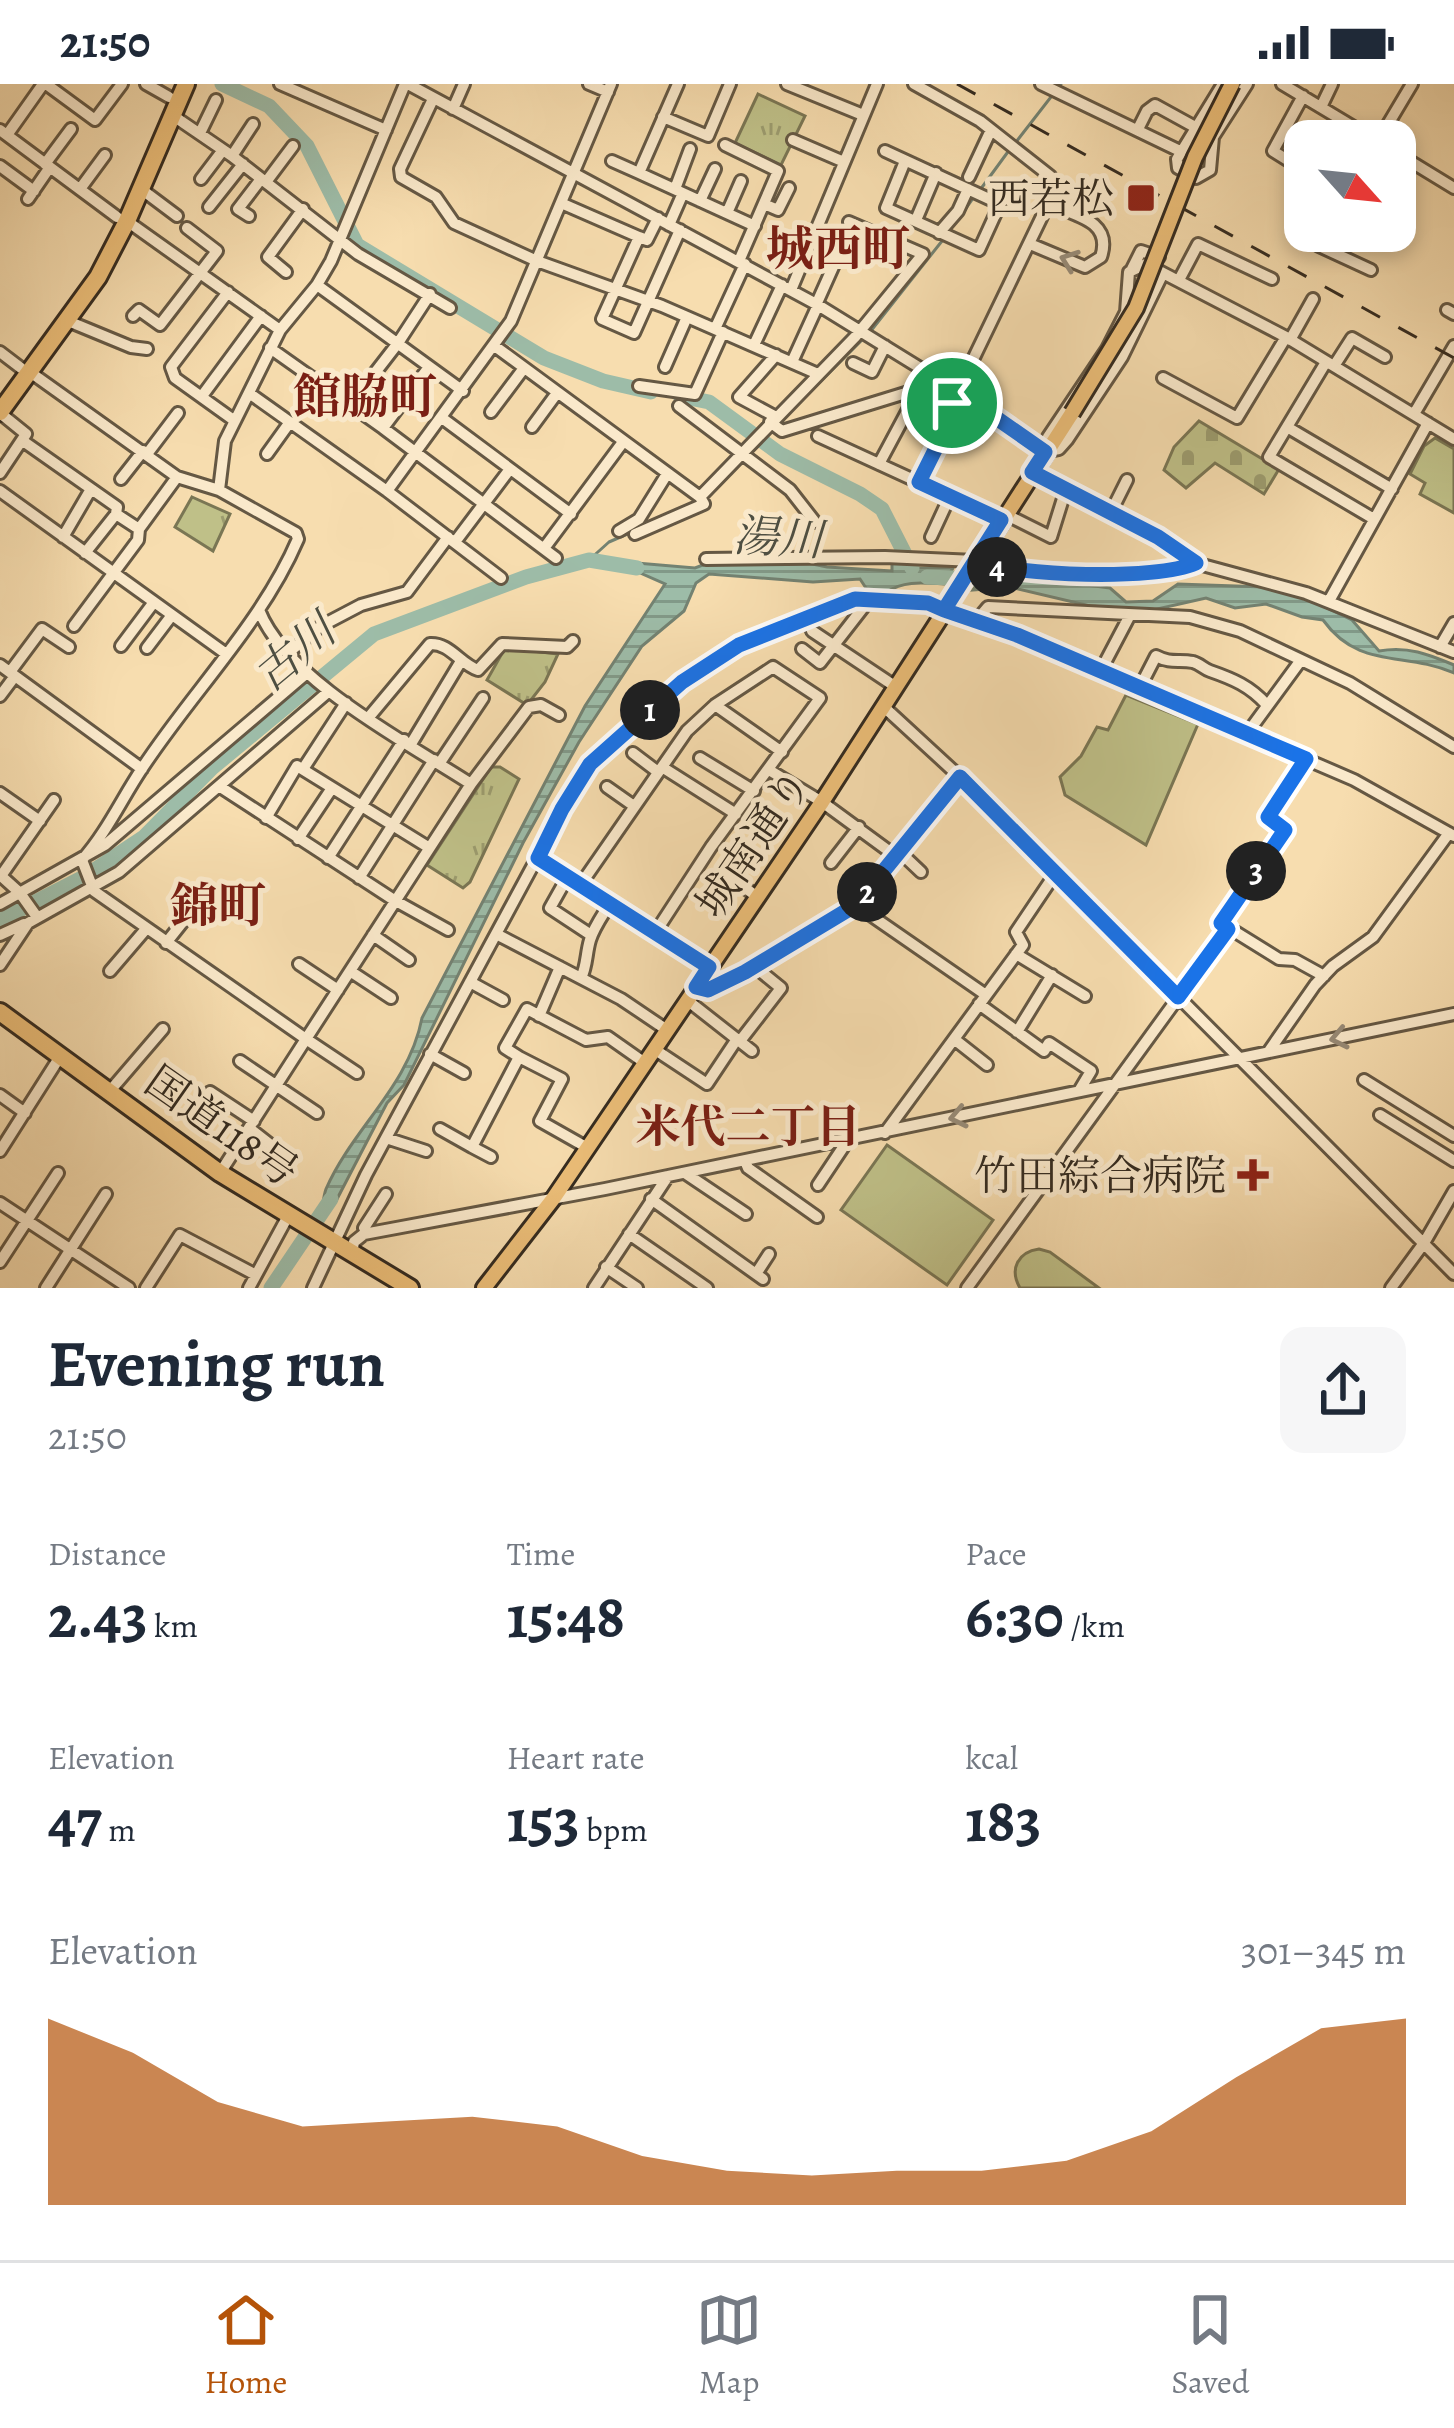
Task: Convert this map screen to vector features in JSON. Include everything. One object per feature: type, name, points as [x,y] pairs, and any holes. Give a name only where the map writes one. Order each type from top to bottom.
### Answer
[{"type":"highway","points":[[0,396],[68,321],[98,277],[172,99],[186,84]]},
{"type":"highway","points":[[0,412],[141,189],[172,99]]},
{"type":"highway","name":"国道118号","points":[[0,1012],[220,1173],[410,1288]]},
{"type":"main road","points":[[975,561],[1136,308],[1195,157],[1232,84]]},
{"type":"main road","name":"城南通り","points":[[484,1288],[553,1198],[822,802],[975,561]]},
{"type":"street","points":[[122,84],[95,120],[65,89],[44,86],[3,132],[280,330]]},
{"type":"street","points":[[146,84],[172,99],[200,133],[358,254],[450,308]]},
{"type":"street","points":[[280,84],[386,130]]},
{"type":"street","points":[[219,490],[225,441],[280,330],[317,285],[407,84],[786,287],[865,333],[956,398],[1045,452],[1060,449],[1113,370],[1163,272]]},
{"type":"street","points":[[453,109],[464,84]]},
{"type":"street","points":[[387,491],[496,346],[609,88],[589,84]]},
{"type":"street","points":[[639,173],[678,84]]},
{"type":"street","points":[[663,117],[708,136],[730,84]]},
{"type":"street","points":[[787,84],[863,115]]},
{"type":"street","points":[[754,345],[786,287],[878,84]]},
{"type":"street","points":[[914,84],[991,130],[1050,176],[1054,185],[919,482]]},
{"type":"street","points":[[1223,84],[1180,151],[1178,168],[1196,178],[1210,170],[1214,137],[1247,84]]},
{"type":"street","points":[[1282,84],[1342,120]]},
{"type":"street","points":[[1321,107],[1332,84]]},
{"type":"street","points":[[1390,120],[1412,84]]},
{"type":"street","points":[[1052,88],[1180,151]]},
{"type":"street","points":[[1290,120],[1303,96]]},
{"type":"street","points":[[433,99],[400,169],[401,177],[436,197],[454,224],[818,374]]},
{"type":"street","points":[[200,133],[216,100]]},
{"type":"street","points":[[1138,129],[1147,111],[1159,105],[1195,127]]},
{"type":"street","points":[[209,207],[253,124]]},
{"type":"street","points":[[0,166],[31,195],[71,129]]},
{"type":"street","points":[[944,235],[973,188],[991,130]]},
{"type":"street","points":[[1284,131],[1273,151],[1284,158]]},
{"type":"street","points":[[793,140],[844,162]]},
{"type":"street","points":[[639,386],[695,394],[778,170],[724,145]]},
{"type":"street","points":[[249,217],[238,209],[293,146]]},
{"type":"street","points":[[639,237],[602,319],[634,333],[690,149]]},
{"type":"street","points":[[885,151],[973,188],[1000,203],[979,250],[886,208],[905,160]]},
{"type":"street","points":[[80,189],[105,154]]},
{"type":"street","points":[[201,178],[232,157]]},
{"type":"street","points":[[612,161],[754,226]]},
{"type":"street","points":[[1416,165],[1454,188]]},
{"type":"street","points":[[612,193],[626,167]]},
{"type":"street","points":[[700,201],[715,169]]},
{"type":"street","points":[[916,220],[936,173]]},
{"type":"street","points":[[727,213],[741,182]]},
{"type":"street","points":[[764,204],[778,210],[789,188]]},
{"type":"street","points":[[141,189],[177,216]]},
{"type":"street","points":[[561,203],[647,240],[669,224]]},
{"type":"street","points":[[1030,244],[1085,267],[1101,257],[1105,238],[1099,226],[1048,204]]},
{"type":"street","points":[[286,272],[268,257],[303,209]]},
{"type":"street","points":[[700,497],[818,374],[865,333],[923,254],[850,222]]},
{"type":"street","points":[[133,316],[139,310],[160,326],[217,251],[187,228]]},
{"type":"street","points":[[862,260],[874,233]]},
{"type":"street","points":[[1179,280],[1198,244],[1272,279]]},
{"type":"street","points":[[1332,252],[1371,270]]},
{"type":"street","points":[[792,362],[837,258]]},
{"type":"street","points":[[1045,452],[1048,437],[1102,358],[1126,312],[1132,268],[1146,264],[1288,339],[1454,440]]},
{"type":"street","points":[[317,285],[463,391]]},
{"type":"street","points":[[228,292],[172,367],[175,379],[235,421]]},
{"type":"street","points":[[350,405],[430,294]]},
{"type":"street","points":[[1163,378],[1237,418],[1313,299]]},
{"type":"street","points":[[202,396],[261,316]]},
{"type":"street","points":[[665,367],[687,317]]},
{"type":"street","points":[[68,321],[147,350]]},
{"type":"street","points":[[1374,519],[1269,457],[1352,338],[1385,357]]},
{"type":"street","points":[[496,346],[704,504],[635,534]]},
{"type":"street","points":[[854,363],[872,372],[885,346]]},
{"type":"street","points":[[1414,415],[1454,346]]},
{"type":"street","points":[[270,348],[556,558]]},
{"type":"street","points":[[0,352],[177,477],[219,490],[296,533],[298,539],[259,610],[142,769],[82,860]]},
{"type":"street","points":[[776,355],[739,398],[775,423],[794,429],[824,416],[919,392],[956,398]]},
{"type":"street","points":[[383,428],[429,367]]},
{"type":"street","points":[[491,412],[524,368]]},
{"type":"street","points":[[879,464],[919,392]]},
{"type":"street","points":[[249,393],[501,578]]},
{"type":"street","points":[[532,427],[557,393]]},
{"type":"street","points":[[679,406],[790,490],[815,522]]},
{"type":"street","points":[[0,412],[26,434],[0,473]]},
{"type":"street","points":[[121,479],[178,413]]},
{"type":"street","points":[[442,418],[571,514]]},
{"type":"street","points":[[267,454],[290,422]]},
{"type":"street","points":[[1329,601],[1428,424]]},
{"type":"street","points":[[1287,427],[1392,489]]},
{"type":"street","points":[[818,436],[1051,537],[1066,489]]},
{"type":"street","points":[[23,441],[117,507],[85,553]]},
{"type":"street","points":[[545,548],[623,442]]},
{"type":"street","points":[[288,653],[321,626],[361,605],[406,592],[510,469]]},
{"type":"street","points":[[1032,472],[1196,563],[1329,601],[1454,652]]},
{"type":"street","points":[[619,531],[639,519],[667,474]]},
{"type":"street","points":[[74,626],[138,540],[139,530],[177,477]]},
{"type":"street","points":[[1111,512],[1127,480]]},
{"type":"street","points":[[64,537],[91,489]]},
{"type":"street","points":[[0,491],[225,653]]},
{"type":"street","points":[[931,537],[950,496]]},
{"type":"street","points":[[116,514],[139,530]]},
{"type":"street","points":[[706,559],[910,557],[975,561],[1017,571],[1146,573],[1176,572],[1196,563]]},
{"type":"street","points":[[313,1288],[344,1217],[430,1054],[590,764],[682,682],[739,645],[855,599],[928,603],[977,620],[1364,784],[1450,832],[1373,937],[1324,976],[1269,1052]]},
{"type":"street","points":[[802,649],[820,663],[869,600]]},
{"type":"street","points":[[121,646],[154,602]]},
{"type":"street","points":[[977,620],[988,607],[1217,622],[1350,683],[1454,747]]},
{"type":"street","points":[[259,610],[265,626],[328,692],[471,784]]},
{"type":"street","points":[[147,648],[172,615]]},
{"type":"street","points":[[1100,672],[1130,615]]},
{"type":"street","points":[[1440,647],[1454,623]]},
{"type":"street","points":[[0,696],[8,671],[42,629],[69,647]]},
{"type":"street","points":[[812,632],[896,687]]},
{"type":"street","points":[[369,717],[430,644],[445,647],[478,670],[502,644],[556,648],[572,641]]},
{"type":"street","points":[[1139,689],[1156,656],[1223,673],[1267,705]]},
{"type":"street","points":[[1246,735],[1301,660]]},
{"type":"street","points":[[328,858],[461,661]]},
{"type":"street","points":[[580,884],[687,731],[715,705],[773,667],[820,698],[655,933]]},
{"type":"street","points":[[8,671],[142,769]]},
{"type":"street","points":[[0,904],[82,860],[161,802],[307,673]]},
{"type":"street","points":[[0,935],[119,872],[328,692]]},
{"type":"street","points":[[359,878],[483,698]]},
{"type":"street","points":[[303,770],[346,703]]},
{"type":"street","points":[[220,1173],[471,784],[529,707],[536,704],[559,715]]},
{"type":"street","points":[[715,705],[782,752]]},
{"type":"street","points":[[884,707],[960,777],[1454,1274]]},
{"type":"street","points":[[633,753],[736,814]]},
{"type":"street","points":[[700,758],[754,791]]},
{"type":"street","points":[[1306,759],[1268,817],[1285,830],[1221,923],[1279,959],[1295,960],[1324,976]]},
{"type":"street","points":[[266,818],[297,766],[428,847]]},
{"type":"street","points":[[770,770],[921,872]]},
{"type":"street","points":[[691,993],[708,990],[754,967],[856,905],[960,777]]},
{"type":"street","points":[[219,786],[448,930]]},
{"type":"street","points":[[607,787],[634,806]]},
{"type":"street","points":[[298,839],[332,788]]},
{"type":"street","points":[[0,793],[40,821]]},
{"type":"street","points":[[33,920],[20,893],[1,876],[54,800]]},
{"type":"street","points":[[830,863],[859,827]]},
{"type":"street","points":[[538,858],[709,967]]},
{"type":"street","points":[[82,860],[92,888],[357,1073]]},
{"type":"street","points":[[724,872],[756,896]]},
{"type":"street","points":[[1016,932],[1055,874]]},
{"type":"street","points":[[568,876],[550,908],[591,935]]},
{"type":"street","points":[[166,943],[201,899]]},
{"type":"street","points":[[581,978],[591,935],[610,903]]},
{"type":"street","points":[[856,905],[1017,1032],[1044,1051],[1049,1043],[1091,1071],[1079,1091]]},
{"type":"street","points":[[0,965],[33,920]]},
{"type":"street","points":[[885,1133],[1023,945],[1016,932],[1001,922]]},
{"type":"street","points":[[110,971],[146,928]]},
{"type":"street","points":[[971,1286],[1228,929]]},
{"type":"street","points":[[373,935],[409,960]]},
{"type":"street","points":[[500,936],[667,1030]]},
{"type":"street","points":[[1016,954],[1085,996]]},
{"type":"street","points":[[299,964],[338,990]]},
{"type":"street","points":[[539,1016],[560,967]]},
{"type":"street","points":[[586,1147],[540,1121],[562,1079],[505,1048],[526,1009],[586,1040],[608,1037],[707,1084],[781,988],[754,967]]},
{"type":"street","points":[[350,971],[391,998]]},
{"type":"street","points":[[1017,1032],[1052,976]]},
{"type":"street","points":[[470,982],[501,999],[491,1013]]},
{"type":"street","points":[[691,993],[752,1051]]},
{"type":"street","points":[[344,1217],[365,1231],[553,1198],[1454,1014]]},
{"type":"street","points":[[109,1091],[164,1029]]},
{"type":"street","points":[[954,1040],[987,1065]]},
{"type":"street","points":[[430,1054],[464,1073]]},
{"type":"street","points":[[0,1151],[61,1055]]},
{"type":"street","points":[[472,1147],[519,1057]]},
{"type":"street","points":[[240,1060],[317,1113]]},
{"type":"street","points":[[1364,1080],[1454,1136]]},
{"type":"street","points":[[210,1092],[281,1153]]},
{"type":"street","points":[[0,1095],[25,1113]]},
{"type":"street","points":[[1380,1115],[1454,1161]]},
{"type":"street","points":[[440,1129],[491,1156]]},
{"type":"street","points":[[386,1138],[426,1151]]},
{"type":"street","points":[[818,1185],[848,1140]]},
{"type":"street","points":[[745,1161],[748,1168],[817,1217]]},
{"type":"street","points":[[0,1262],[58,1173]]},
{"type":"street","points":[[685,1173],[746,1214]]},
{"type":"street","points":[[594,1288],[668,1176]]},
{"type":"street","points":[[1391,1288],[1454,1190]]},
{"type":"street","points":[[46,1288],[106,1194]]},
{"type":"street","points":[[352,1253],[354,1242],[386,1194]]},
{"type":"street","points":[[651,1199],[759,1277],[769,1254]]},
{"type":"street","points":[[0,1203],[121,1286]]},
{"type":"street","points":[[248,1288],[291,1218]]},
{"type":"street","points":[[146,1288],[180,1234],[256,1275]]},
{"type":"street","points":[[629,1234],[706,1288]]},
{"type":"street","points":[[606,1268],[637,1288]]},
{"type":"green space","points":[[758,94],[805,116],[781,165],[735,143]]},
{"type":"green space","points":[[1199,421],[1279,469],[1264,494],[1215,463],[1186,488],[1164,470],[1174,447]]},
{"type":"green space","points":[[1435,438],[1454,449],[1454,513],[1420,494],[1425,483],[1410,474],[1424,446]]},
{"type":"green space","points":[[192,497],[230,514],[213,551],[175,527]]},
{"type":"green space","points":[[505,648],[558,654],[527,705],[487,680]]},
{"type":"green space","points":[[1126,695],[1198,724],[1146,845],[1065,795],[1060,777],[1081,756],[1097,727],[1108,730]]},
{"type":"green space","points":[[491,767],[519,779],[463,888],[427,865]]},
{"type":"green space","points":[[887,1145],[993,1220],[947,1285],[841,1210]]},
{"type":"green space","points":[[1039,1249],[1099,1288],[1020,1288],[1015,1274],[1018,1262]]},
{"type":"shaded area","points":[[912,559],[917,568],[953,568],[944,584],[907,584],[887,592],[868,591],[860,579],[813,582],[709,574],[696,583],[684,611],[642,646],[579,742],[523,843],[404,1085],[387,1103],[336,1201],[321,1216],[326,1189],[337,1167],[405,1065],[422,1018],[585,706],[665,584],[613,561],[695,568],[708,563],[793,560],[892,571],[892,560]]},
{"type":"shaded area","points":[[985,572],[1110,588],[1126,602],[1153,601],[1178,584],[1265,587],[1306,598],[1352,620],[1379,651],[1426,654],[1454,665],[1454,673],[1367,653],[1337,636],[1323,620],[1266,604],[1235,608],[1206,598],[1153,610],[1090,606],[1010,587],[973,590]]},
{"type":"waterway","points":[[222,84],[269,106],[307,146],[357,245],[544,358],[603,381],[651,392]]},
{"type":"waterway","points":[[1016,142],[1061,84]]},
{"type":"waterway","points":[[980,190],[1010,149]]},
{"type":"waterway","points":[[962,214],[974,197]]},
{"type":"waterway","points":[[870,332],[942,241]]},
{"type":"waterway","points":[[751,451],[863,339]]},
{"type":"waterway","points":[[680,396],[709,402],[780,454],[882,509],[912,568]]},
{"type":"waterway","points":[[706,499],[745,458]]},
{"type":"waterway","points":[[589,560],[609,542],[632,532]]},
{"type":"waterway","name":"古川","points":[[0,920],[84,877],[144,837],[212,768],[374,634],[526,577],[589,560],[637,568]]},
{"type":"waterway","name":"湯川","points":[[927,577],[999,580]]},
{"type":"waterway","name":"湯川","points":[[271,1288],[331,1199]]},
{"type":"railway","points":[[957,84],[1454,358]]},
{"type":"place","name":"西若松","points":[[1141,198]]},
{"type":"place","name":"竹田綜合病院","points":[[1253,1175]]},
{"type":"district","name":"城西町","points":[[838,249]]},
{"type":"district","name":"館脇町","points":[[365,397]]},
{"type":"district","name":"錦町","points":[[218,906]]},
{"type":"district","name":"米代二丁目","points":[[748,1127]]},
{"type":"route","points":[[952,403],[956,408],[919,482],[1001,520],[980,552],[944,610],[928,603],[855,599],[739,645],[682,682],[590,764],[538,858],[709,967],[696,987],[708,990],[745,972],[856,905],[960,777],[1178,997],[1228,929],[1221,923],[1285,830],[1268,817],[1306,759],[1017,635],[944,610],[975,561],[1017,571],[1146,573],[1176,572],[1196,563],[1158,537],[1032,472],[1045,452],[959,392],[952,403]]}]
